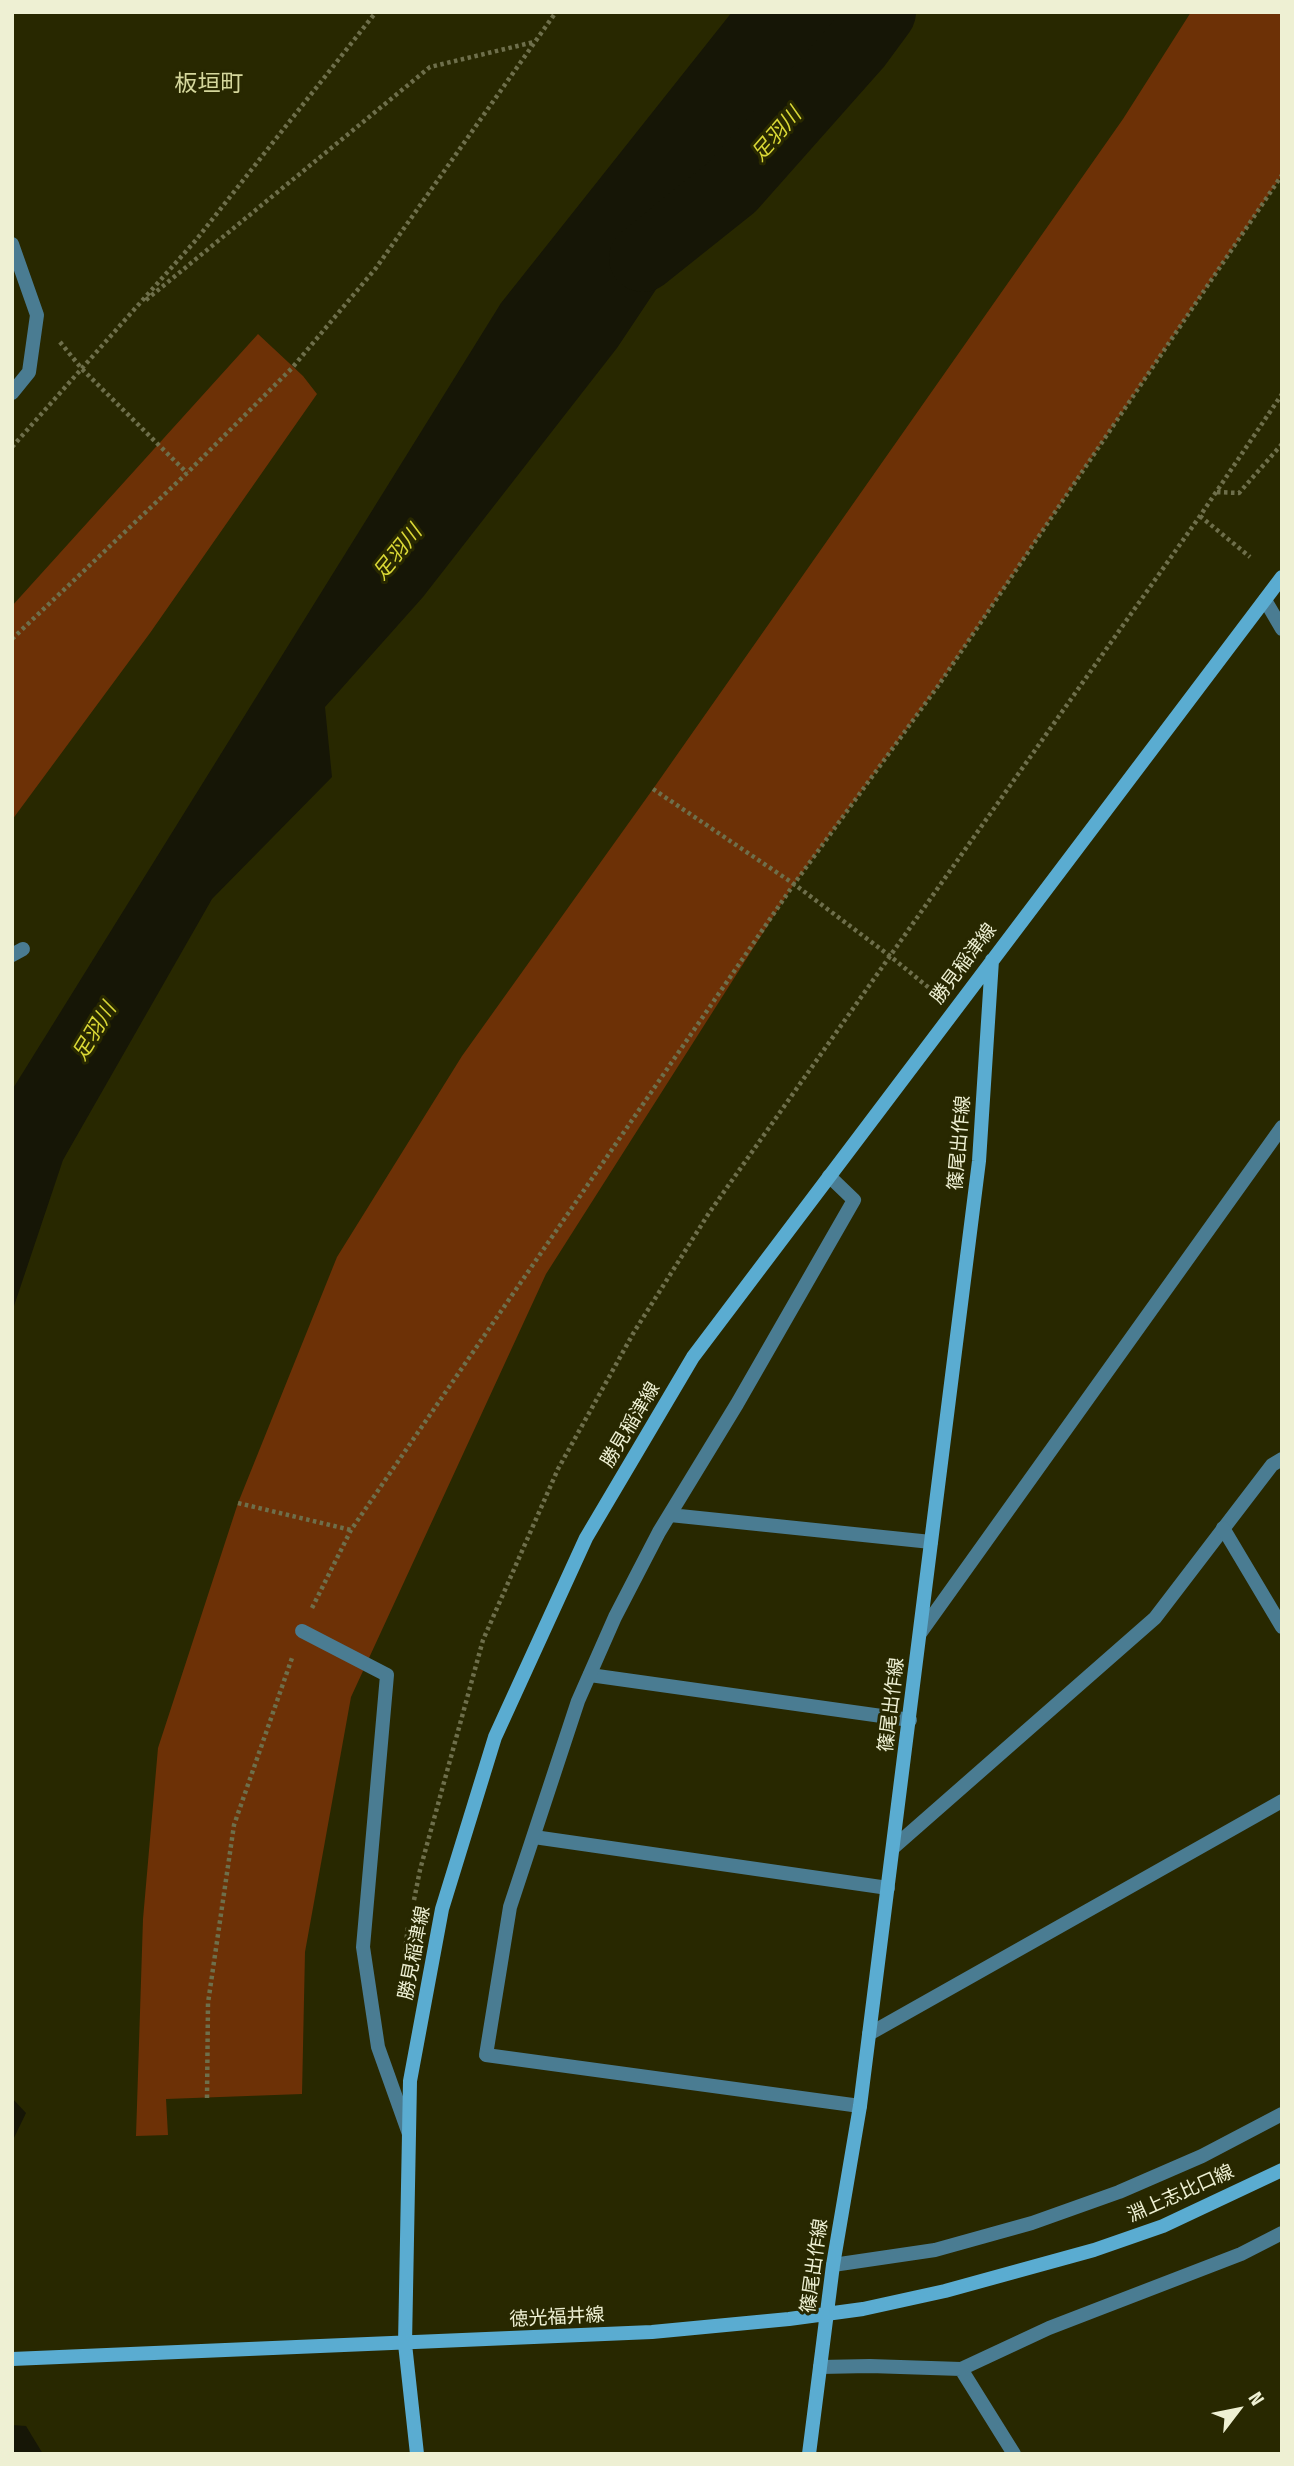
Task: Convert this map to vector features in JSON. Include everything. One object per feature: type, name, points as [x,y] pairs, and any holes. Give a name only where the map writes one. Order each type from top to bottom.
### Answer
[{"type":"main road","name":"勝見稲津線","points":[[417,2454],[405,2344],[410,2081],[442,1909],[495,1737],[586,1538],[693,1357],[1282,578]]},
{"type":"main road","name":"篠尾出作線","points":[[809,2454],[833,2265],[860,2106],[979,1161],[992,959]]},
{"type":"main road","name":"淵上志比口線","points":[[1094,2250],[1163,2227],[1282,2170]]},
{"type":"main road","name":"徳光福井線","points":[[12,2359],[368,2346],[705,2328],[863,2309],[957,2288],[1094,2250]]},
{"type":"street","points":[[12,244],[37,315],[29,372],[12,393]]},
{"type":"street","points":[[1265,600],[1282,629]]},
{"type":"street","points":[[921,1632],[1282,1127]]},
{"type":"street","points":[[829,1176],[854,1200],[670,1515],[615,1617],[578,1701],[510,1907],[486,2055],[860,2106]]},
{"type":"street","points":[[894,1847],[1155,1618],[1272,1465],[1282,1459]]},
{"type":"street","points":[[670,1515],[931,1542]]},
{"type":"street","points":[[1223,1528],[1282,1627]]},
{"type":"street","points":[[302,1631],[387,1675],[363,1947],[378,2047],[409,2136]]},
{"type":"street","points":[[590,1675],[910,1720]]},
{"type":"street","points":[[869,2034],[1282,1801]]},
{"type":"street","points":[[534,1837],[888,1888]]},
{"type":"street","points":[[833,2265],[935,2250],[1032,2223],[1119,2192],[1202,2156],[1282,2114]]},
{"type":"street","points":[[820,2367],[961,2369],[1049,2328],[1217,2263],[1282,2233]]},
{"type":"street","points":[[961,2369],[1014,2454]]},
{"type":"path","points":[[12,447],[196,240],[376,12]]},
{"type":"path","points":[[12,639],[187,473],[292,368],[376,268],[556,12]]},
{"type":"path","points":[[136,308],[430,67],[535,42]]},
{"type":"path","points":[[206,2098],[208,2003],[234,1825],[302,1631],[351,1530],[794,884],[939,685],[1282,175]]},
{"type":"path","points":[[37,315],[82,369],[187,473]]},
{"type":"path","points":[[412,1909],[420,1870],[483,1640],[558,1469],[634,1332],[709,1213],[1200,516],[1282,394]]},
{"type":"path","points":[[1216,492],[1238,493],[1282,444]]},
{"type":"path","points":[[1200,516],[1250,557]]},
{"type":"path","points":[[653,789],[794,884],[935,993]]},
{"type":"path","points":[[238,1503],[351,1530]]},
{"type":"path","points":[[407,1959],[404,1947],[409,1922]]},
{"type":"shaded area","points":[[1191,12],[1282,12],[1282,175],[938,686],[794,884],[546,1274],[351,1697],[305,1952],[302,2094],[166,2099],[168,2135],[136,2136],[143,1919],[158,1748],[238,1503],[337,1257],[462,1056],[653,789],[1123,119]]},
{"type":"shaded area","points":[[258,334],[303,376],[317,394],[150,633],[12,820],[12,606]]},
{"type":"water","points":[[732,12],[889,12],[753,144],[617,348],[423,597],[325,707],[332,777],[212,899],[63,1160],[12,1312],[12,1090],[501,303]]},
{"type":"water","points":[[12,2098],[26,2113],[12,2142]]},
{"type":"water","points":[[12,2425],[26,2426],[43,2454],[12,2454]]},
{"type":"waterway","name":"足羽川","points":[[643,258],[732,187],[857,46],[882,12]]},
{"type":"district","name":"板垣町","points":[[209,85]]}]
